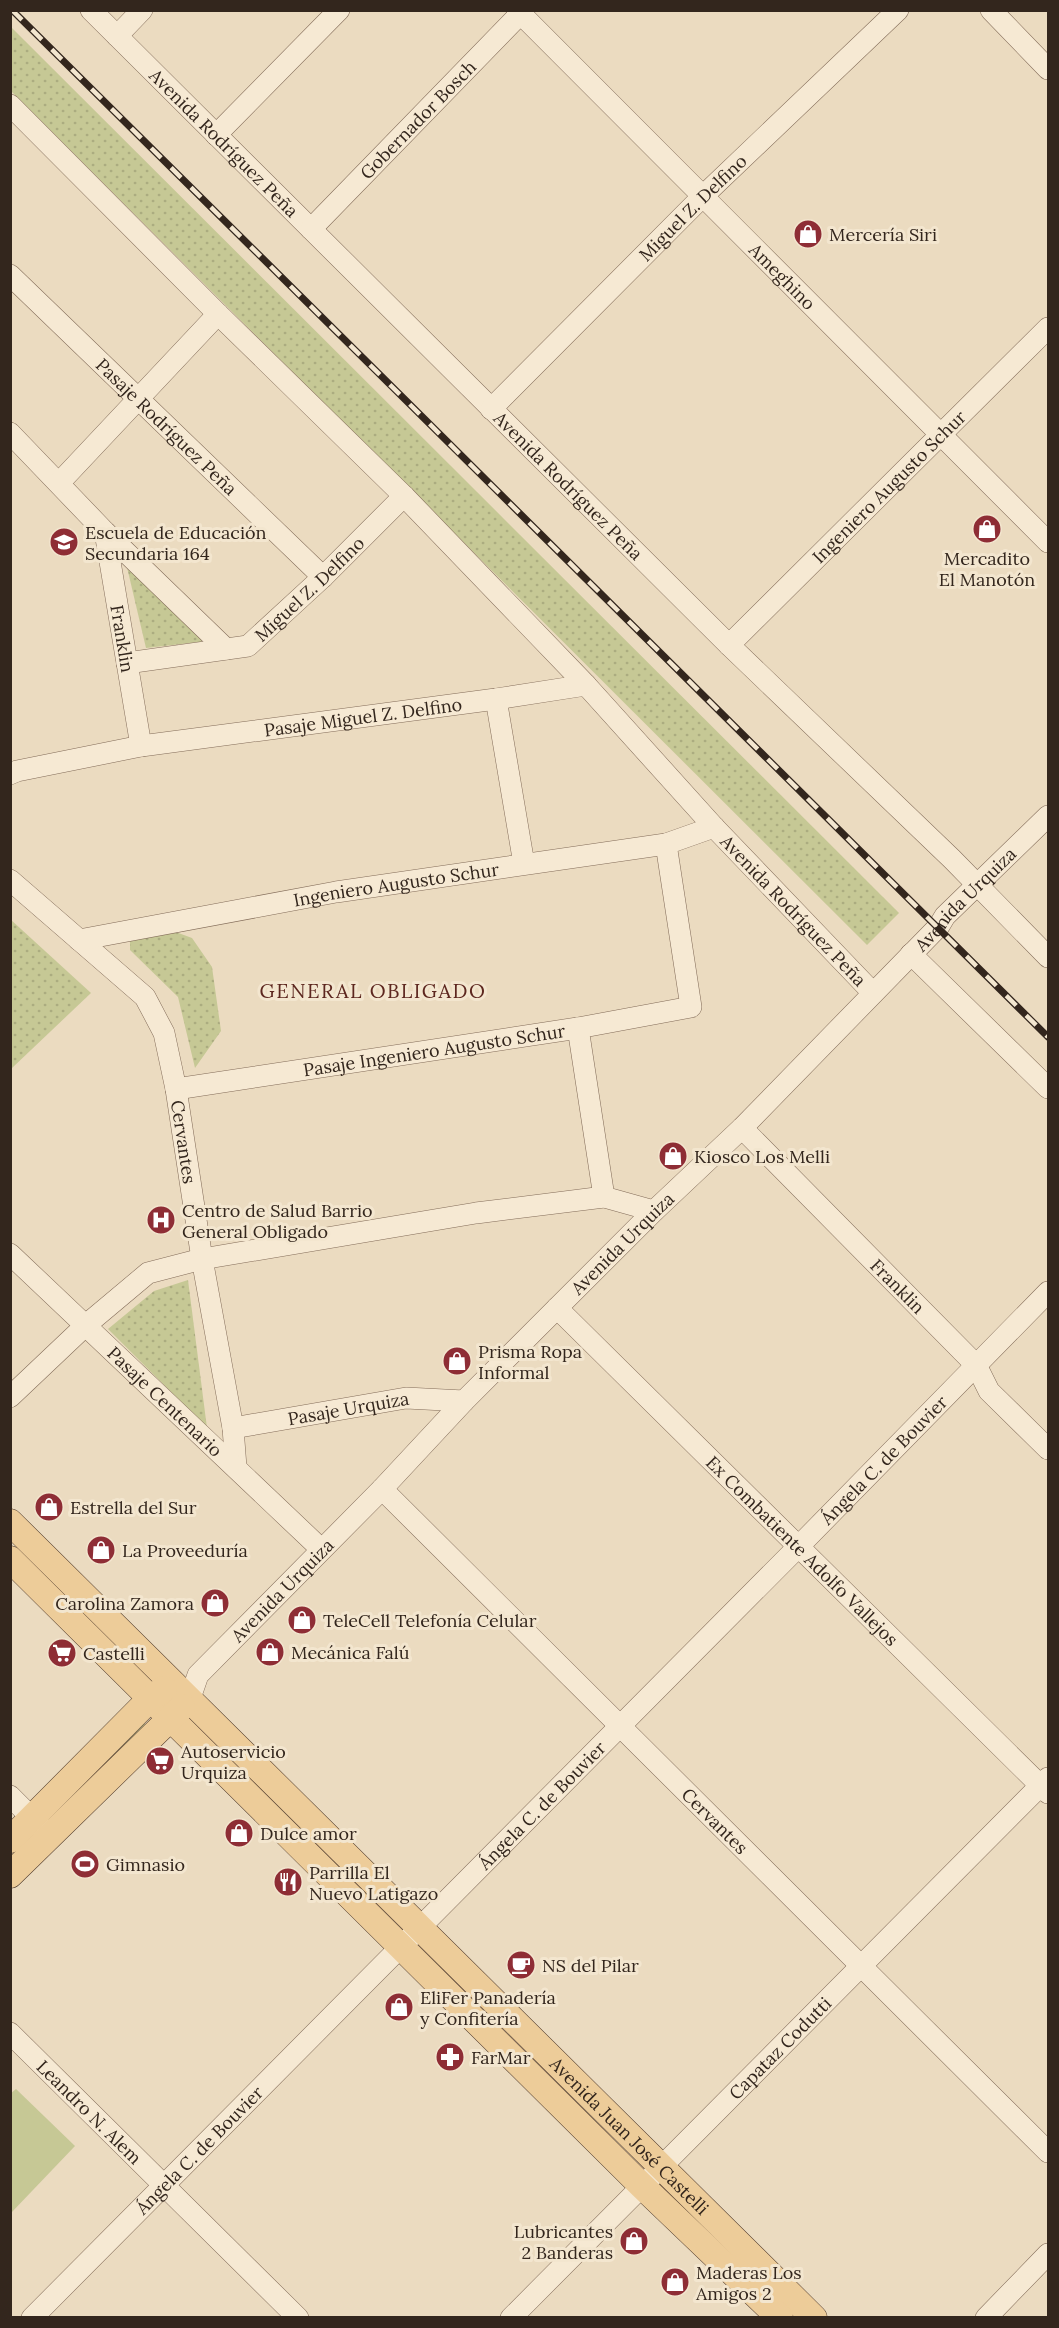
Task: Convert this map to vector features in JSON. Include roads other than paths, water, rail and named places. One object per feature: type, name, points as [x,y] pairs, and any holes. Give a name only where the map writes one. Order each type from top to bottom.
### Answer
[{"type":"main road","name":"Avenida Juan José Castelli","points":[[10,1522],[814,2318]]},
{"type":"main road","name":"Avenida Juan José Castelli","points":[[10,1559],[642,2186],[780,2318]]},
{"type":"main road","name":"Avenida Urquiza","points":[[10,1875],[41,1827],[151,1698],[180,1692]]},
{"type":"main road","name":"Avenida Urquiza","points":[[10,1840],[41,1827],[170,1718],[180,1692]]},
{"type":"street","name":"Avenida Rodríguez Peña","points":[[91,10],[729,645],[952,859],[1048,957]]},
{"type":"street","points":[[117,36],[142,10]]},
{"type":"street","points":[[216,135],[339,10]]},
{"type":"street","name":"Miguel Z. Delfino","points":[[491,409],[702,197],[898,10]]},
{"type":"street","points":[[991,10],[1048,69]]},
{"type":"street","name":"Ameghino","points":[[521,12],[702,197],[941,432],[1048,542]]},
{"type":"street","name":"Gobernador Bosch","points":[[310,229],[521,12]]},
{"type":"street","name":"Avenida Rodríguez Peña","points":[[10,105],[218,314],[404,496],[586,685],[714,827],[873,993]]},
{"type":"street","name":"Pasaje Rodríguez Peña","points":[[10,275],[323,577]]},
{"type":"street","points":[[60,482],[218,314]]},
{"type":"street","name":"Ingeniero Augusto Schur","points":[[729,645],[1048,328]]},
{"type":"street","points":[[10,433],[60,482],[105,532],[226,649]]},
{"type":"street","name":"Miguel Z. Delfino","points":[[127,663],[248,646],[323,577],[404,496]]},
{"type":"street","name":"Franklin","points":[[105,532],[141,746]]},
{"type":"street","name":"Pasaje Miguel Z. Delfino","points":[[141,746],[586,685]]},
{"type":"street","points":[[496,699],[524,864]]},
{"type":"street","points":[[10,774],[141,746]]},
{"type":"street","name":"Avenida Urquiza","points":[[180,1692],[382,1489],[464,1401],[654,1211],[742,1128],[945,916],[979,886],[1048,816]]},
{"type":"street","name":"Ingeniero Augusto Schur","points":[[79,940],[336,892],[666,844],[714,827]]},
{"type":"street","name":"Pasaje Ingeniero Augusto Schur","points":[[176,1089],[578,1028],[691,1007],[666,844]]},
{"type":"street","name":"Cervantes","points":[[10,880],[145,997],[164,1033],[176,1089],[202,1259],[233,1428],[236,1467]]},
{"type":"street","points":[[911,954],[1048,1088]]},
{"type":"street","points":[[578,1028],[604,1197]]},
{"type":"street","name":"Franklin","points":[[742,1128],[976,1365],[989,1391],[1048,1449]]},
{"type":"street","points":[[10,1397],[86,1325],[148,1273],[202,1259],[476,1213],[604,1197],[654,1211]]},
{"type":"street","name":"Pasaje Centenario","points":[[10,1254],[321,1549]]},
{"type":"street","name":"Ángela C. de Bouvier","points":[[32,2318],[162,2184],[421,1927],[1048,1292]]},
{"type":"street","name":"Ex Combatiente Adolfo Vallejos","points":[[557,1308],[798,1547],[1046,1785]]},
{"type":"street","name":"Pasaje Urquiza","points":[[233,1428],[406,1398],[464,1401]]},
{"type":"street","name":"Cervantes","points":[[382,1489],[1048,2152]]},
{"type":"street","name":"Capataz Codutti","points":[[512,2318],[1046,1785]]},
{"type":"street","points":[[10,1796],[41,1827]]},
{"type":"street","name":"Leandro N. Alem","points":[[10,2033],[298,2318]]},
{"type":"street","points":[[986,2318],[1048,2254]]},
{"type":"railway","points":[[12,10],[1048,1037]]},
{"type":"place","name":"Mercería Siri","points":[[808,234]]},
{"type":"place","name":"Mercadito El Manotón","points":[[987,529]]},
{"type":"place","name":"Escuela de Educación Secundaria 164","points":[[64,542]]},
{"type":"place","name":"Kiosco Los Melli","points":[[673,1156]]},
{"type":"place","name":"Centro de Salud Barrio General Obligado","points":[[161,1220]]},
{"type":"place","name":"Prisma Ropa Informal","points":[[457,1361]]},
{"type":"place","name":"Estrella del Sur","points":[[49,1507]]},
{"type":"place","name":"La Proveeduría","points":[[101,1550]]},
{"type":"place","name":"Carolina Zamora","points":[[215,1603]]},
{"type":"place","name":"TeleCell Telefonía Celular","points":[[302,1620]]},
{"type":"place","name":"Mecánica Falú","points":[[270,1652]]},
{"type":"place","name":"Castelli","points":[[62,1653]]},
{"type":"place","name":"Autoservicio Urquiza","points":[[160,1761]]},
{"type":"place","name":"Dulce amor","points":[[239,1833]]},
{"type":"place","name":"Gimnasio","points":[[85,1864]]},
{"type":"place","name":"Parrilla El Nuevo Latigazo","points":[[288,1882]]},
{"type":"place","name":"NS del Pilar","points":[[521,1965]]},
{"type":"place","name":"EliFer Panadería y Confitería","points":[[399,2007]]},
{"type":"place","name":"FarMar","points":[[450,2057]]},
{"type":"place","name":"Lubricantes 2 Banderas","points":[[634,2241]]},
{"type":"place","name":"Maderas Los Amigos 2","points":[[675,2282]]},
{"type":"district","name":"GENERAL OBLIGADO","points":[[373,990]]}]
